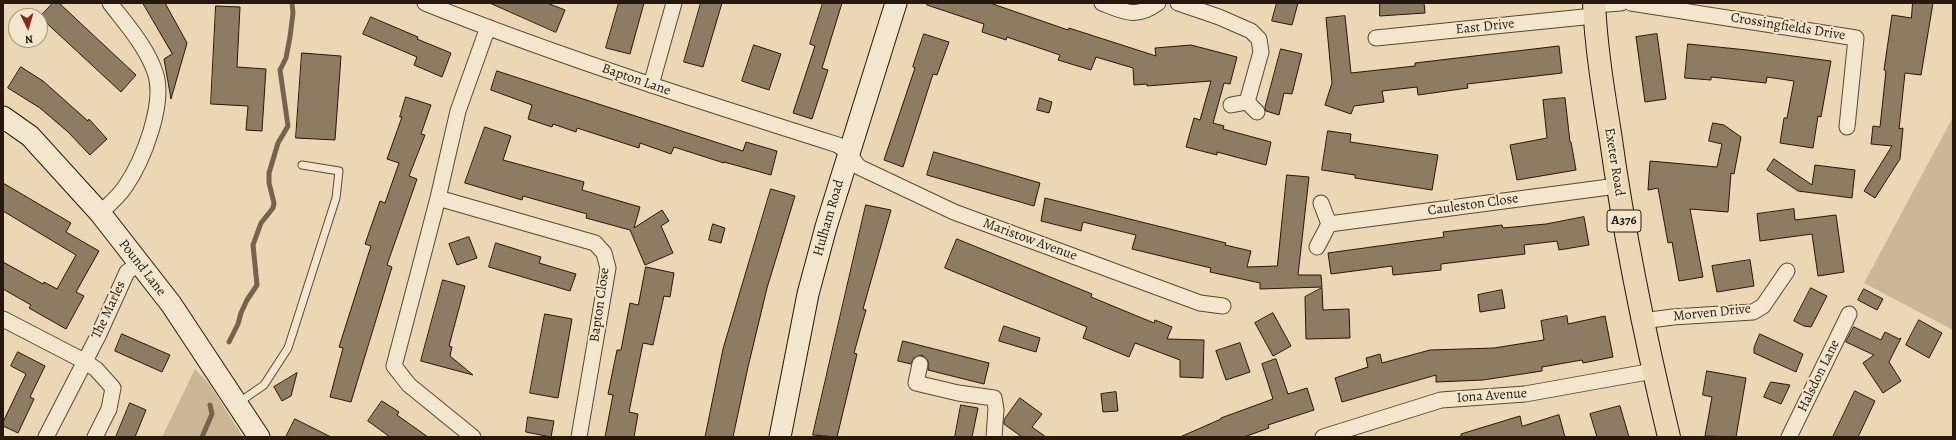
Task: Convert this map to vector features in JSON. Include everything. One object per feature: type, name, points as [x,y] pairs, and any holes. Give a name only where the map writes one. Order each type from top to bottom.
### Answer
[{"type":"highway","name":"Exeter Road","points":[[1594,8],[1617,186],[1642,321],[1669,437]]},
{"type":"street","points":[[100,213],[113,202],[125,187],[135,169],[149,136],[159,99],[156,73],[149,59],[140,43],[110,3]]},
{"type":"street","name":"Bapton Lane","points":[[425,3],[441,6],[488,27],[651,85],[838,145],[848,153]]},
{"type":"street","points":[[651,85],[674,3]]},
{"type":"street","name":"Hulham Road","points":[[780,437],[808,294],[848,153],[896,3]]},
{"type":"street","points":[[1102,3],[1124,12],[1135,14],[1148,11],[1158,3]]},
{"type":"street","points":[[1178,3],[1219,17],[1245,28],[1251,31],[1259,39],[1261,52],[1252,107],[1230,105]]},
{"type":"street","points":[[1594,8],[1620,3]]},
{"type":"street","name":"Crossingfields Drive","points":[[1631,3],[1856,38],[1847,127]]},
{"type":"street","name":"East Drive","points":[[1376,38],[1594,8]]},
{"type":"street","points":[[473,437],[409,385],[394,366],[438,198],[458,111],[488,27]]},
{"type":"street","name":"Pound Lane","points":[[3,117],[30,136],[100,213],[138,264],[171,304],[259,437]]},
{"type":"street","name":"Maristow Avenue","points":[[848,153],[859,167],[954,212],[1200,303],[1223,306]]},
{"type":"street","name":"Cauleston Close","points":[[1329,224],[1617,186]]},
{"type":"street","name":"Bapton Close","points":[[438,198],[595,243],[604,253],[608,268],[579,437]]},
{"type":"street","points":[[1317,247],[1329,224],[1321,203]]},
{"type":"street","name":"The Marles","points":[[46,437],[99,334],[127,272],[138,264]]},
{"type":"street","name":"Morven Drive","points":[[1642,321],[1673,317],[1753,312],[1763,306],[1787,271]]},
{"type":"street","name":"Halsdon Lane","points":[[1789,437],[1849,314]]},
{"type":"street","points":[[3,319],[84,361],[96,370],[113,388],[109,409],[95,437]]},
{"type":"street","points":[[920,364],[916,383],[958,393],[994,398],[996,409],[994,437]]},
{"type":"street","name":"Iona Avenue","points":[[1331,436],[1441,400],[1525,394],[1653,371]]},
{"type":"lane","points":[[237,403],[264,385],[288,348],[336,198],[339,171],[302,165]]},
{"type":"shaded area","points":[[1953,117],[1953,330],[1864,283]]},
{"type":"shaded area","points":[[195,369],[210,385],[243,437],[162,437]]},
{"type":"building","points":[[53,3],[59,3],[136,75],[121,92],[48,24],[48,8]]},
{"type":"building","points":[[143,3],[165,3],[187,43],[171,99],[164,59],[172,54]]},
{"type":"building","points":[[490,3],[547,3],[565,10],[556,32]]},
{"type":"building","points":[[619,3],[644,3],[630,54],[606,48]]},
{"type":"building","points":[[701,3],[722,3],[703,67],[684,62]]},
{"type":"building","points":[[823,3],[842,3],[822,68],[828,70],[812,119],[793,113],[815,46],[810,44]]},
{"type":"building","points":[[928,3],[990,3],[1068,30],[1069,28],[1156,56],[1155,48],[1191,45],[1237,57],[1230,84],[1224,83],[1213,123],[1224,126],[1223,129],[1271,142],[1266,165],[1217,152],[1217,155],[1186,147],[1194,118],[1200,120],[1211,81],[1147,86],[1147,84],[1134,85],[1133,68],[1096,57],[1091,70],[1058,60],[1060,55],[1007,37],[1006,40],[982,32],[984,24],[927,5]]},
{"type":"building","points":[[1277,3],[1298,3],[1292,25],[1272,21]]},
{"type":"building","points":[[1380,3],[1424,3],[1425,13],[1380,16]]},
{"type":"building","points":[[1913,3],[1933,3],[1921,75],[1905,73],[1899,129],[1903,128],[1900,159],[1875,198],[1864,191],[1892,146],[1871,144],[1873,126],[1880,127],[1886,71],[1884,70],[1892,15],[1911,18]]},
{"type":"building","points":[[216,6],[240,7],[237,67],[266,69],[262,131],[246,130],[248,106],[211,104]]},
{"type":"building","points":[[1345,16],[1351,73],[1415,66],[1415,63],[1559,46],[1562,73],[1467,84],[1468,88],[1418,95],[1417,87],[1382,91],[1384,102],[1354,106],[1351,114],[1325,105],[1332,83],[1326,18]]},
{"type":"building","points":[[371,17],[451,53],[442,77],[414,65],[417,57],[363,34]]},
{"type":"building","points":[[924,34],[949,42],[937,75],[933,74],[903,167],[884,160],[915,68],[913,67]]},
{"type":"building","points":[[1657,34],[1666,99],[1645,102],[1636,37]]},
{"type":"building","points":[[1688,44],[1831,61],[1821,117],[1818,116],[1813,148],[1780,143],[1784,118],[1787,118],[1794,81],[1767,77],[1766,83],[1711,77],[1711,80],[1685,78]]},
{"type":"building","points":[[754,45],[781,54],[769,90],[742,81]]},
{"type":"building","points":[[1281,49],[1302,54],[1292,94],[1284,93],[1279,115],[1266,111],[1265,108]]},
{"type":"building","points":[[302,53],[341,56],[335,140],[296,138]]},
{"type":"building","points":[[21,67],[43,81],[88,121],[89,119],[107,139],[90,155],[68,132],[40,108],[8,88]]},
{"type":"building","points":[[497,71],[743,151],[746,142],[777,151],[771,175],[724,163],[674,147],[671,154],[640,143],[639,148],[577,128],[576,132],[553,124],[552,127],[528,119],[532,105],[491,90]]},
{"type":"building","points":[[406,97],[431,105],[421,134],[425,135],[409,176],[417,179],[387,265],[392,267],[351,402],[330,397],[343,348],[339,347],[371,246],[365,244],[380,201],[385,203],[399,163],[387,159],[402,117],[400,117]]},
{"type":"building","points":[[1040,98],[1052,102],[1049,113],[1037,110]]},
{"type":"building","points":[[1565,98],[1570,142],[1576,170],[1517,180],[1510,145],[1547,138],[1543,100]]},
{"type":"building","points":[[1713,123],[1724,125],[1741,137],[1734,174],[1731,173],[1728,212],[1690,209],[1703,277],[1679,281],[1672,242],[1668,243],[1658,188],[1648,190],[1650,161],[1717,167],[1722,144],[1709,141]]},
{"type":"building","points":[[485,127],[511,136],[503,160],[584,182],[582,190],[640,207],[634,228],[662,210],[669,221],[661,226],[673,253],[645,265],[630,230],[586,218],[587,214],[523,196],[522,200],[465,183]]},
{"type":"building","points":[[1328,131],[1351,134],[1350,142],[1438,155],[1432,190],[1355,178],[1355,175],[1322,170]]},
{"type":"building","points":[[934,152],[1040,183],[1034,206],[927,175]]},
{"type":"building","points":[[1774,159],[1812,185],[1815,165],[1855,170],[1852,198],[1798,191],[1767,170]]},
{"type":"building","points":[[1287,175],[1309,177],[1298,275],[1321,275],[1322,287],[1260,289],[1260,283],[1210,272],[1211,268],[1132,249],[1136,235],[1083,222],[1081,231],[1041,221],[1045,198],[1226,243],[1225,245],[1251,251],[1247,267],[1277,266]]},
{"type":"building","points":[[3,183],[71,223],[66,232],[99,251],[76,292],[84,296],[66,329],[29,308],[31,305],[3,289],[3,262],[43,284],[44,282],[57,289],[76,255],[3,211]]},
{"type":"building","points":[[771,189],[795,196],[767,288],[733,437],[705,437],[723,349]]},
{"type":"building","points":[[866,205],[891,210],[863,309],[866,310],[854,353],[857,354],[837,437],[813,435]]},
{"type":"building","points":[[1794,209],[1795,220],[1836,215],[1844,272],[1818,276],[1812,234],[1760,241],[1757,214]]},
{"type":"building","points":[[1584,217],[1589,245],[1559,250],[1557,241],[1524,245],[1525,254],[1441,264],[1441,270],[1393,275],[1392,266],[1331,274],[1328,253],[1444,237],[1443,232],[1502,225],[1503,228],[1546,224]]},
{"type":"building","points":[[713,224],[725,228],[721,243],[709,240]]},
{"type":"building","points":[[469,237],[477,258],[457,265],[449,244]]},
{"type":"building","points":[[957,239],[1092,294],[1091,297],[1154,323],[1155,320],[1172,327],[1167,339],[1204,340],[1203,378],[1180,377],[1180,360],[1135,343],[1129,357],[1083,338],[1087,327],[945,268]]},
{"type":"building","points":[[496,243],[541,257],[539,263],[576,274],[570,291],[489,267]]},
{"type":"building","points":[[1750,260],[1754,286],[1717,292],[1712,266]]},
{"type":"building","points":[[646,267],[674,273],[670,297],[664,296],[653,345],[643,343],[629,412],[638,414],[634,437],[605,437],[613,395],[608,394],[617,350],[621,350],[630,303],[638,305]]},
{"type":"building","points":[[443,280],[465,286],[449,346],[452,347],[450,356],[473,375],[421,361]]},
{"type":"building","points":[[1322,288],[1323,310],[1349,309],[1350,338],[1306,339],[1305,297]]},
{"type":"building","points":[[1811,288],[1827,296],[1811,327],[1804,326],[1794,321]]},
{"type":"building","points":[[1864,289],[1883,299],[1877,310],[1858,300]]},
{"type":"building","points":[[1502,290],[1505,308],[1480,312],[1478,295]]},
{"type":"building","points":[[1273,313],[1291,346],[1273,356],[1255,323]]},
{"type":"building","points":[[545,314],[572,319],[558,398],[530,393]]},
{"type":"building","points":[[1567,316],[1568,324],[1605,316],[1613,357],[1583,363],[1582,360],[1542,367],[1542,371],[1483,380],[1436,382],[1436,375],[1342,402],[1335,378],[1368,367],[1366,358],[1380,354],[1382,363],[1430,350],[1494,348],[1544,340],[1541,321]]},
{"type":"building","points":[[1919,320],[1942,333],[1929,358],[1906,345]]},
{"type":"building","points":[[1004,326],[1040,338],[1036,352],[999,341]]},
{"type":"building","points":[[1854,327],[1881,340],[1885,332],[1899,339],[1901,338],[1889,362],[1901,381],[1883,393],[1863,363],[1874,355],[1846,342]]},
{"type":"building","points":[[122,334],[170,355],[162,372],[115,351]]},
{"type":"building","points":[[1760,334],[1803,354],[1796,372],[1754,353],[1754,348]]},
{"type":"building","points":[[903,341],[989,363],[984,384],[928,370],[928,361],[922,355],[914,358],[911,364],[898,361]]},
{"type":"building","points":[[1240,343],[1250,372],[1226,380],[1216,351]]},
{"type":"building","points":[[18,352],[45,366],[30,397],[34,399],[18,433],[3,426],[3,422],[26,374],[11,366]]},
{"type":"building","points":[[1276,359],[1288,394],[1307,388],[1314,410],[1268,425],[1269,428],[1244,437],[1180,437],[1221,418],[1273,399],[1262,364]]},
{"type":"building","points":[[1707,371],[1746,378],[1736,437],[1705,436],[1712,397],[1703,395]]},
{"type":"building","points":[[297,373],[291,396],[282,401],[274,387]]},
{"type":"building","points":[[1771,382],[1790,385],[1781,404],[1764,397]]},
{"type":"building","points":[[1855,391],[1875,401],[1858,437],[1833,437]]},
{"type":"building","points":[[1116,392],[1118,411],[1103,412],[1101,394]]},
{"type":"building","points":[[1020,398],[1042,414],[1032,427],[1046,437],[1022,437],[1004,424],[1004,420]]},
{"type":"building","points":[[382,401],[399,412],[397,415],[428,437],[390,437],[368,421]]},
{"type":"building","points":[[130,403],[146,410],[135,437],[116,437]]},
{"type":"building","points":[[961,405],[978,408],[972,437],[955,437]]},
{"type":"building","points":[[1620,406],[1629,437],[1597,437],[1590,414]]},
{"type":"building","points":[[1559,415],[1565,437],[1461,437],[1461,434],[1520,416],[1522,426]]},
{"type":"building","points":[[528,417],[554,421],[551,437],[526,432]]},
{"type":"building","points":[[295,419],[331,437],[286,437]]},
{"type":"waterway","points":[[229,342],[247,300],[257,285],[253,245],[261,223],[273,208],[274,203],[269,183],[269,173],[278,143],[288,126],[280,70],[286,58],[290,37],[293,13],[292,3]]},
{"type":"waterway","points":[[202,437],[212,414],[210,405]]}]
